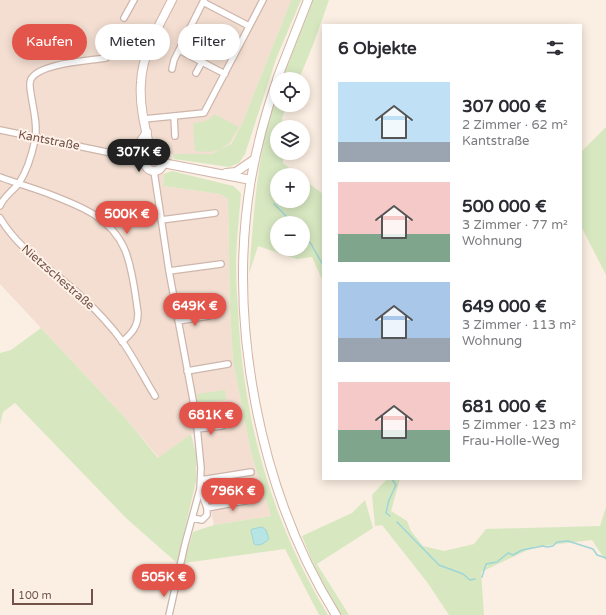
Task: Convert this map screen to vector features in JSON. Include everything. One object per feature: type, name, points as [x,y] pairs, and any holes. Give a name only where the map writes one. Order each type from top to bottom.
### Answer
[{"type":"main road","points":[[151,153],[140,93],[142,73],[144,63],[156,32],[172,0]]},
{"type":"main road","points":[[280,72],[308,0]]},
{"type":"main road","points":[[270,103],[255,159],[245,228],[243,267],[247,347],[255,401],[268,456],[283,505],[302,550],[336,615]]},
{"type":"main road","points":[[125,156],[137,147],[147,132]]},
{"type":"main road","points":[[151,153],[160,155],[163,162],[161,168],[154,171],[148,168],[145,163],[147,155],[151,153]]},
{"type":"main road","points":[[221,174],[236,172],[255,159]]},
{"type":"main road","points":[[163,162],[251,180]]},
{"type":"street","points":[[124,18],[134,0]]},
{"type":"street","points":[[144,119],[204,113],[263,0]]},
{"type":"street","points":[[192,24],[204,1],[249,26]]},
{"type":"street","points":[[172,69],[178,53]]},
{"type":"street","points":[[0,206],[19,183],[25,173],[35,138],[35,121],[30,80],[35,74],[53,66],[95,60]]},
{"type":"street","points":[[198,60],[225,74]]},
{"type":"street","points":[[196,73],[202,62]]},
{"type":"street","points":[[174,116],[175,136]]},
{"type":"street","name":"Kantstraße","points":[[0,130],[145,160]]},
{"type":"street","points":[[154,171],[169,270],[197,429],[201,480],[169,615]]},
{"type":"street","points":[[0,177],[88,210],[106,223],[118,236],[129,262],[138,313],[136,328],[122,342]]},
{"type":"street","points":[[161,220],[215,213]]},
{"type":"street","name":"Nietzschestraße","points":[[0,218],[19,244],[83,297],[96,310],[122,342],[155,396]]},
{"type":"street","points":[[169,270],[220,264]]},
{"type":"street","points":[[178,321],[209,316]]},
{"type":"street","points":[[187,371],[228,364]]},
{"type":"street","points":[[197,429],[222,426]]},
{"type":"street","points":[[201,480],[251,472]]},
{"type":"street","points":[[192,518],[202,520],[206,518],[207,515],[207,508],[200,489]]},
{"type":"street","points":[[207,508],[256,499]]},
{"type":"shaded area","points":[[0,0],[291,0],[242,124],[230,144],[212,154],[165,154],[163,186],[220,194],[228,199],[230,310],[233,361],[251,453],[271,516],[214,525],[205,483],[202,434],[191,434],[159,458],[127,420],[0,284]]},
{"type":"green space","points":[[291,0],[301,0],[272,72],[270,72],[270,77],[245,154],[239,163],[229,167],[174,159],[173,154],[212,154],[231,144],[242,124]]},
{"type":"green space","points":[[313,0],[329,0],[302,72],[285,72]]},
{"type":"green space","points":[[271,112],[284,112],[282,120],[270,120],[270,160],[283,160],[283,163],[289,168],[270,168],[270,208],[310,208],[310,184],[322,193],[322,280],[312,257],[297,259],[288,256],[310,256],[310,216],[270,216],[270,250],[258,246],[249,274],[257,182]]},
{"type":"green space","points":[[214,114],[239,127],[229,143],[219,150],[209,152],[195,151],[193,123],[207,120]]},
{"type":"green space","points":[[606,127],[606,275],[582,228],[582,151]]},
{"type":"green space","points":[[172,171],[233,186],[241,194],[236,249],[237,288],[241,351],[246,390],[254,430],[276,506],[308,579],[328,615],[319,615],[285,549],[184,563],[193,532],[214,525],[271,516],[251,453],[233,361],[230,310],[228,199],[220,194],[163,186],[164,174]]},
{"type":"green space","points":[[41,328],[127,420],[158,458],[191,434],[196,454],[196,481],[177,563],[126,518],[15,403],[3,412],[0,425],[0,353],[11,350]]},
{"type":"green space","points":[[225,390],[226,400],[198,404],[197,394]]},
{"type":"green space","points":[[386,480],[400,480],[391,511],[407,521],[411,531],[423,546],[444,551],[474,544],[486,529],[600,526],[606,507],[606,561],[592,540],[534,547],[481,572],[484,615],[449,615],[427,582],[382,525],[375,526],[372,495]]},
{"type":"green space","points":[[365,500],[373,528],[317,564],[349,615],[340,615],[319,577],[302,536],[352,513]]},
{"type":"water","points":[[262,527],[266,530],[269,539],[262,544],[256,545],[254,544],[251,531],[252,529]]},
{"type":"waterway","points":[[278,208],[286,216]]},
{"type":"waterway","points":[[310,243],[322,263]]},
{"type":"waterway","points":[[390,516],[386,513],[389,500],[396,485],[393,480]]},
{"type":"waterway","points":[[397,522],[439,565],[463,574],[470,580],[475,579]]},
{"type":"waterway","points":[[482,577],[486,564],[497,562],[508,553],[513,555],[522,550],[543,546],[553,546],[557,542],[568,541],[593,549],[597,555],[606,558]]}]
